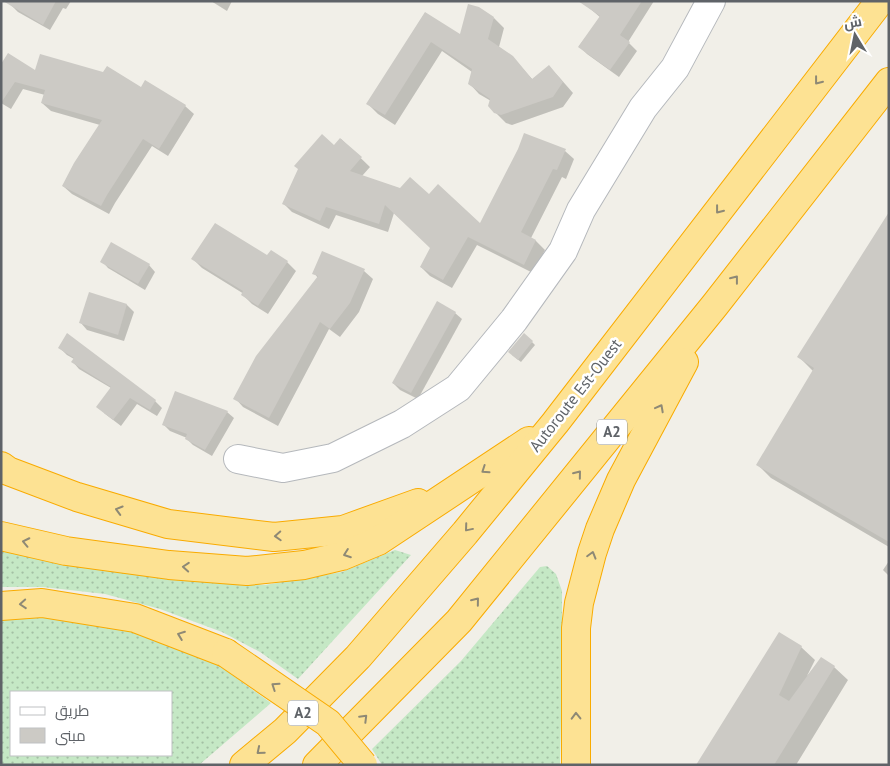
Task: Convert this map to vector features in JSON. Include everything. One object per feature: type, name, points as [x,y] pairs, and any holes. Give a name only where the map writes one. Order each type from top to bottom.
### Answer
[{"type":"highway","name":"Autoroute Est-Ouest","points":[[244,765],[285,731],[358,657],[465,533],[554,423],[880,1]]},
{"type":"highway","name":"A2","points":[[317,765],[459,621],[715,305],[889,82]]},
{"type":"highway","points":[[576,765],[576,628],[579,603],[592,553],[621,480],[715,305]]},
{"type":"highway","points":[[1,536],[66,550],[169,565],[247,571],[304,565],[342,556],[378,541],[460,488],[554,423]]},
{"type":"highway","points":[[1,466],[8,471],[76,497],[168,524],[274,537],[343,530],[460,488]]},
{"type":"highway","points":[[1,606],[42,603],[135,618],[226,653],[328,723],[363,765]]},
{"type":"street","points":[[238,459],[283,468],[333,458],[402,424],[458,388],[514,320],[563,251],[581,210],[643,108],[675,68],[711,1]]},
{"type":"green space","points":[[1,545],[192,579],[265,585],[342,572],[395,550],[411,555],[298,679],[260,652],[222,632],[160,609],[105,594],[43,587],[1,587]]},
{"type":"green space","points":[[547,566],[556,574],[562,591],[560,765],[382,765],[372,749],[461,661],[540,567]]},
{"type":"green space","points":[[1,616],[48,617],[110,623],[192,652],[224,669],[271,703],[199,765],[1,765]]},
{"type":"building","points":[[3,1],[56,1],[43,25]]},
{"type":"building","points":[[578,1],[642,1],[620,35],[630,42],[610,70],[578,47],[600,16]]},
{"type":"building","points":[[468,4],[479,7],[494,17],[488,39],[513,56],[532,79],[549,65],[563,82],[553,97],[501,115],[494,113],[488,106],[490,99],[468,84],[472,69],[431,42],[385,115],[366,104],[425,12],[460,34]]},
{"type":"building","points":[[8,53],[35,70],[40,54],[103,72],[107,66],[141,87],[145,80],[186,105],[159,149],[143,139],[101,206],[62,186],[74,163],[102,120],[41,103],[45,90],[15,82],[1,103],[1,64]]},
{"type":"building","points":[[524,133],[566,149],[557,170],[553,169],[521,232],[536,240],[524,265],[468,237],[443,280],[420,267],[430,248],[385,205],[379,224],[326,207],[320,221],[282,204],[298,169],[294,166],[322,134],[334,145],[340,138],[362,157],[350,171],[400,188],[410,177],[429,194],[438,184],[480,223],[518,149]]},
{"type":"building","points":[[889,212],[889,542],[756,465],[814,368],[797,357]]},
{"type":"building","points":[[215,223],[267,255],[271,250],[288,261],[258,306],[241,295],[243,291],[191,259]]},
{"type":"building","points":[[111,242],[150,264],[138,284],[100,262]]},
{"type":"building","points":[[322,251],[365,269],[350,303],[330,329],[320,322],[269,418],[233,399],[256,356],[318,276],[312,274]]},
{"type":"building","points":[[89,292],[127,304],[118,335],[79,323]]},
{"type":"building","points":[[437,301],[456,312],[411,393],[392,383]]},
{"type":"building","points":[[67,333],[156,400],[150,410],[130,398],[113,420],[96,407],[111,387],[71,362],[74,358],[58,348]]},
{"type":"building","points":[[524,333],[533,341],[518,360],[508,352]]},
{"type":"building","points":[[175,391],[228,411],[205,450],[185,439],[187,434],[162,425]]},
{"type":"building","points":[[779,632],[802,646],[779,695],[789,701],[821,657],[835,666],[774,765],[696,765]]}]
